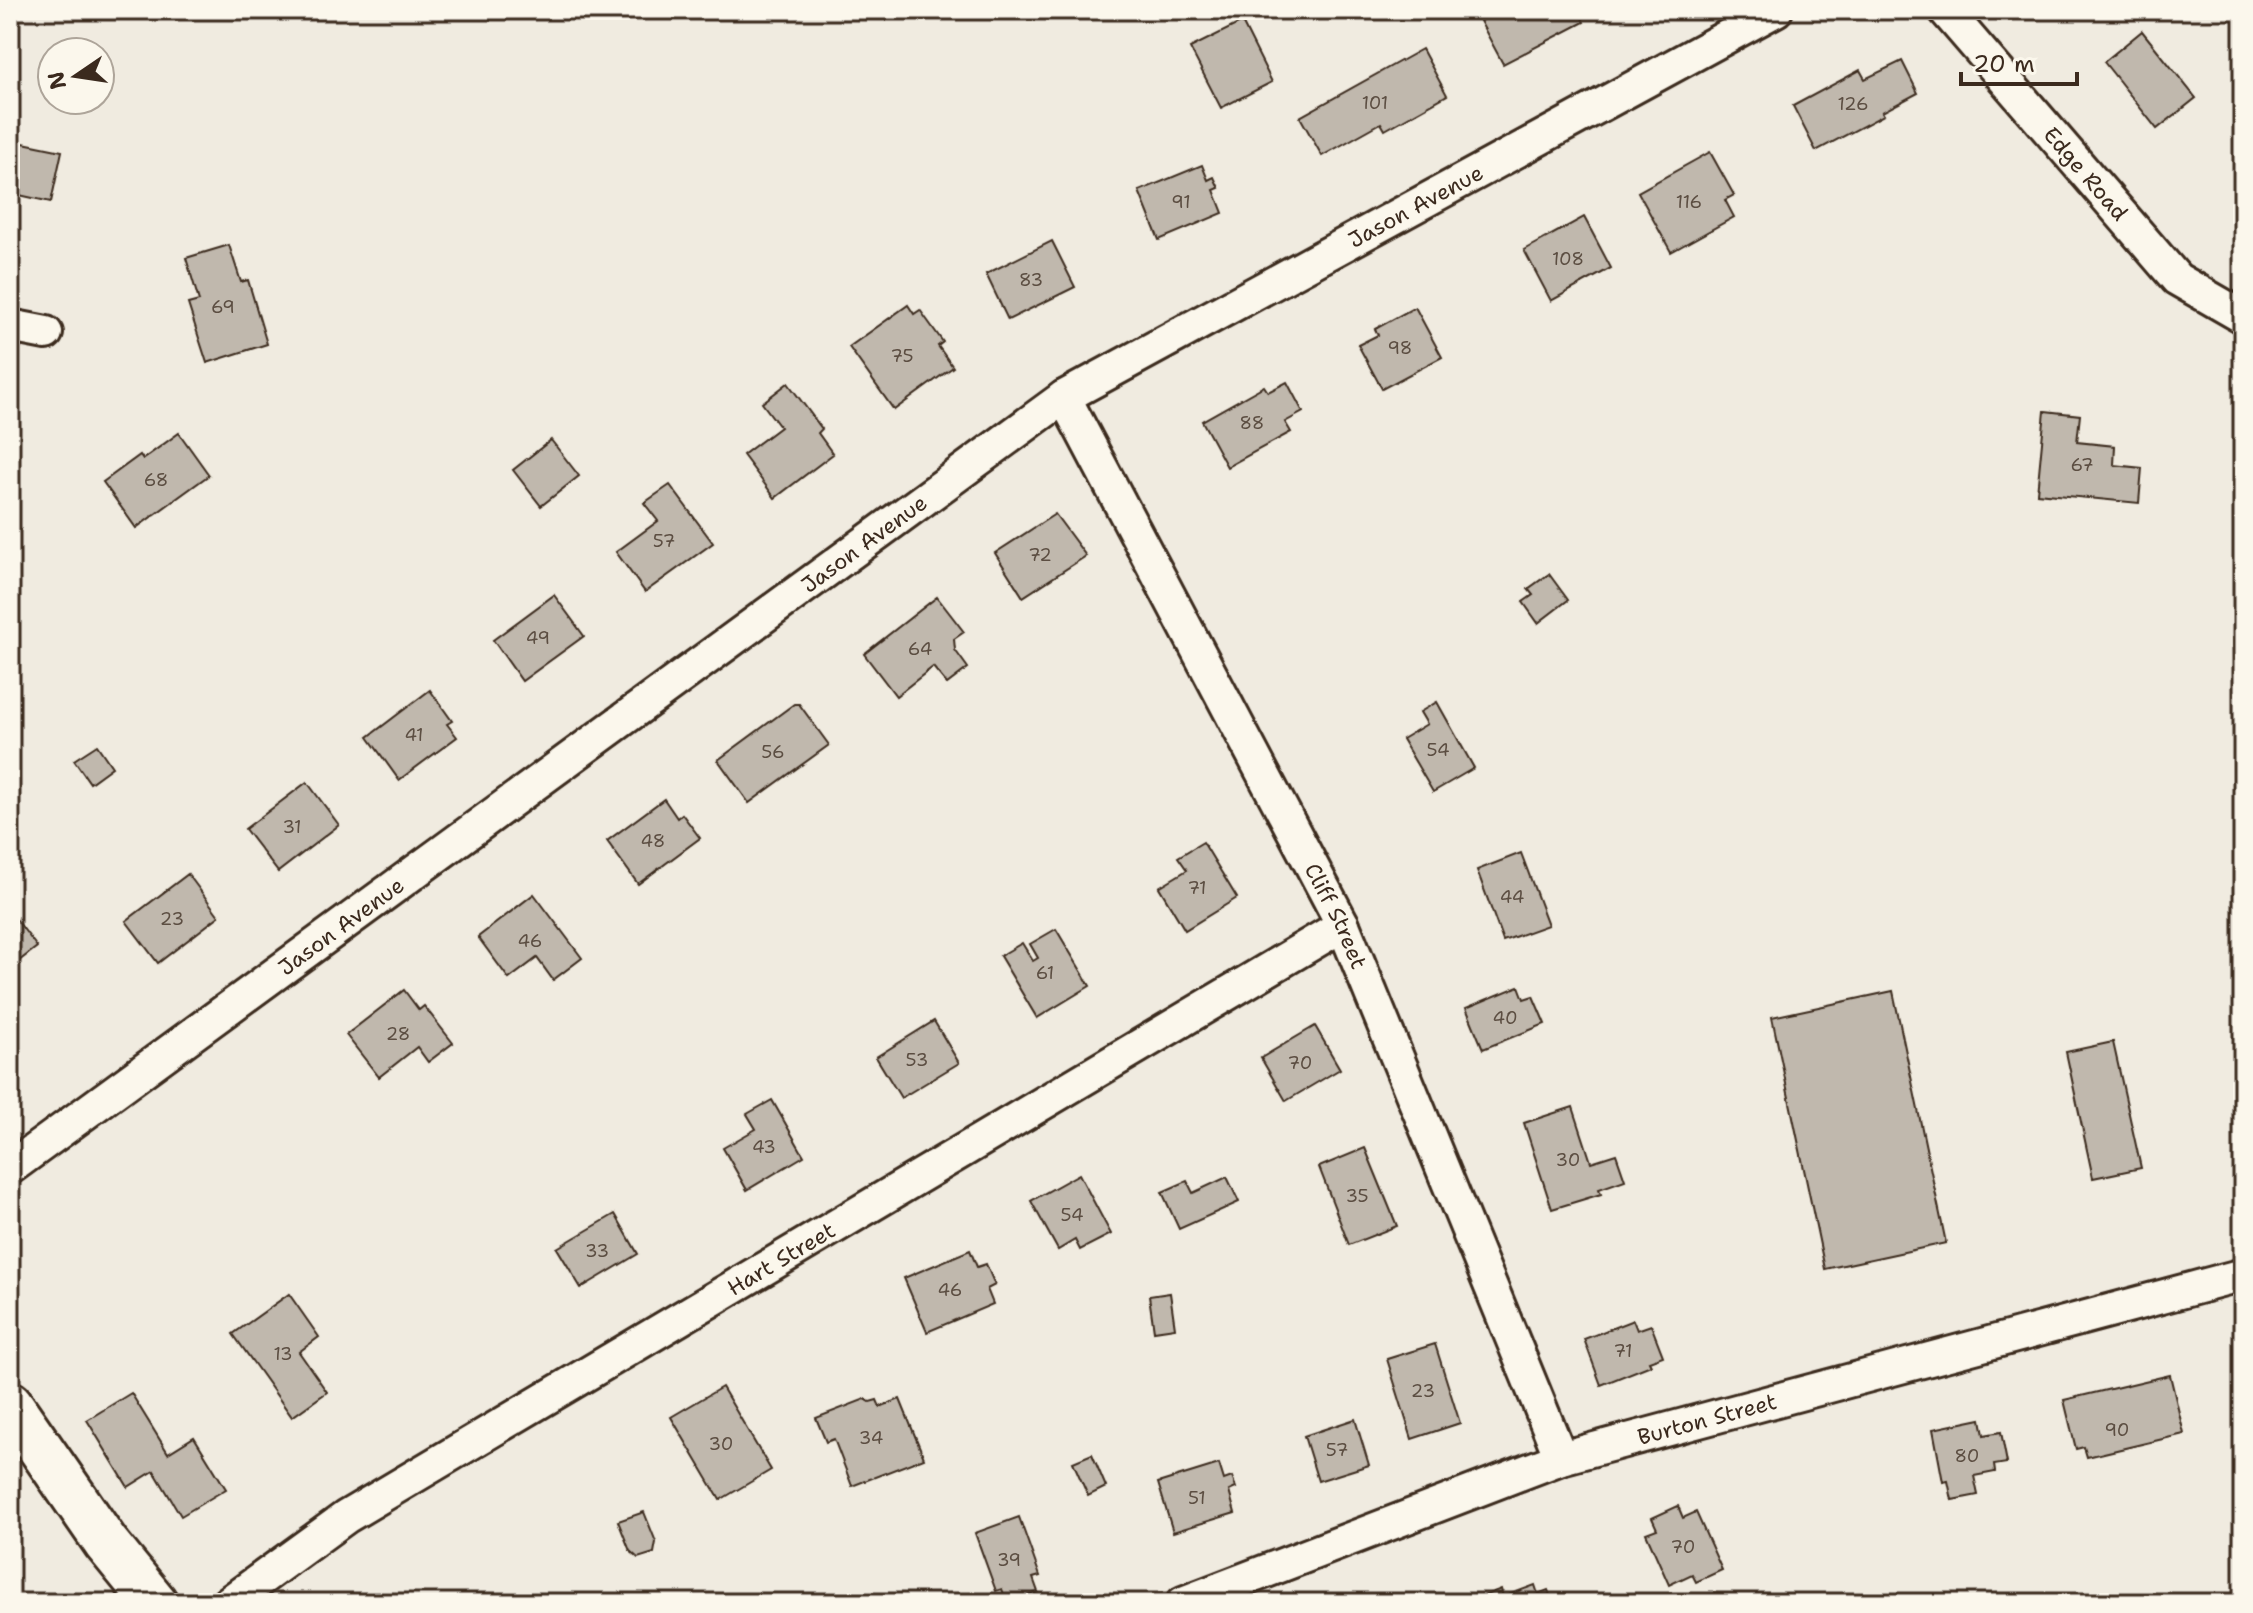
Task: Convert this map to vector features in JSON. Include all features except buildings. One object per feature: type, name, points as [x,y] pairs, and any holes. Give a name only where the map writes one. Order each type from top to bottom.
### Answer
[{"type":"main road","points":[[10,1404],[106,1543],[155,1603]]},
{"type":"street","name":"Jason Avenue","points":[[10,1168],[1064,397],[1776,10]]},
{"type":"street","name":"Edge Road","points":[[1945,10],[2177,279],[2243,317]]},
{"type":"street","points":[[10,326],[46,333]]},
{"type":"street","name":"Cliff Street","points":[[1064,397],[1343,925],[1561,1458]]},
{"type":"street","name":"Hart Street","points":[[228,1603],[346,1517],[1343,925]]},
{"type":"street","name":"Burton Street","points":[[1183,1603],[1561,1458],[2243,1275]]}]
